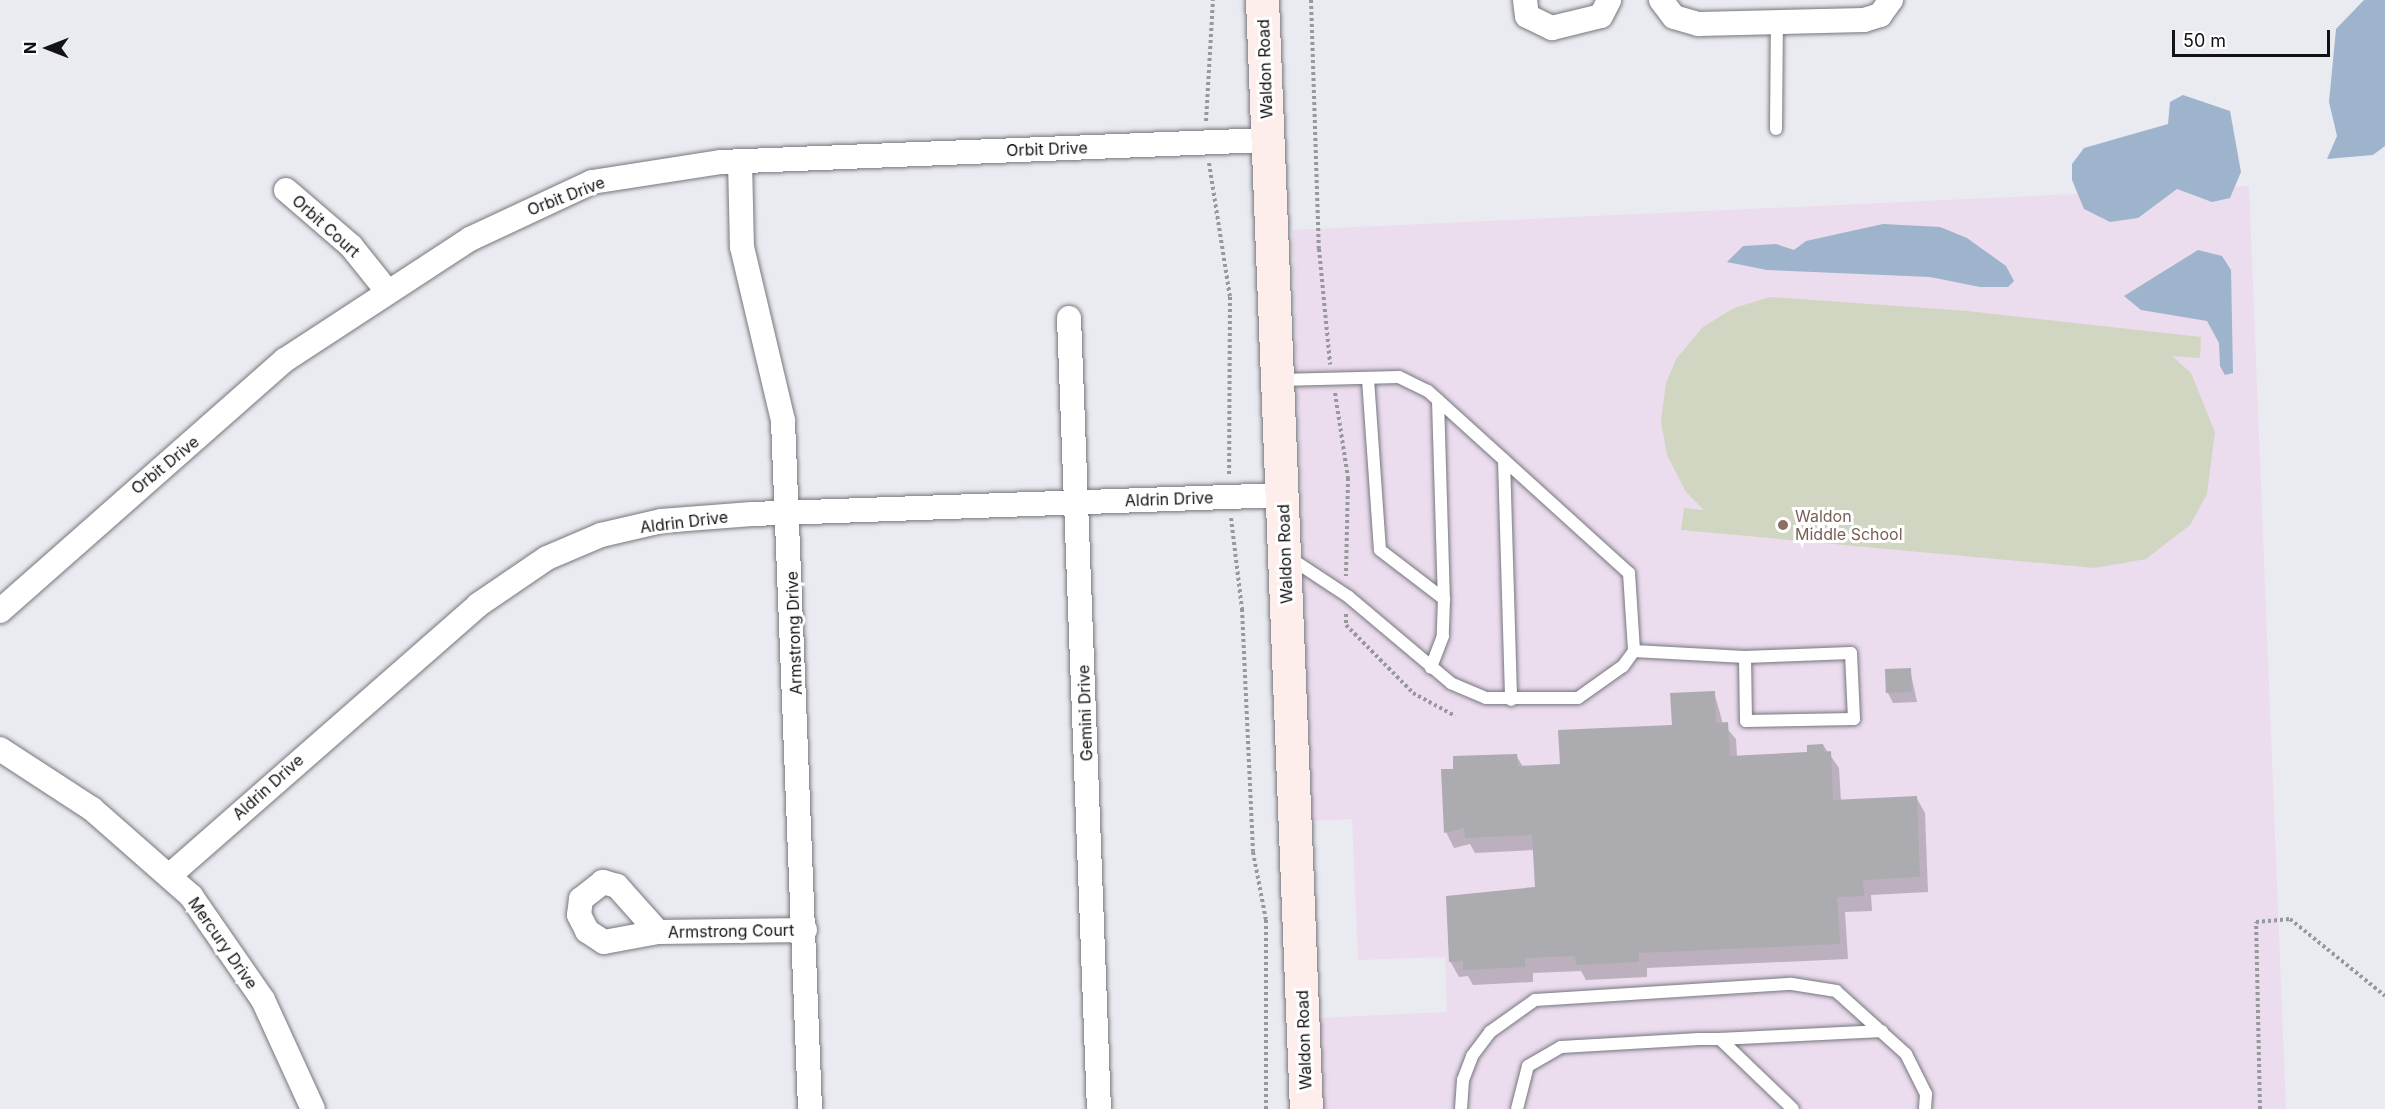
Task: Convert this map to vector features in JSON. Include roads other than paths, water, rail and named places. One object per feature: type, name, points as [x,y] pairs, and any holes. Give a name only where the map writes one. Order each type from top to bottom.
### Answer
[{"type":"street","name":"Waldon Road","points":[[1262,0],[1306,1109]]},
{"type":"street","points":[[1525,0],[1527,16],[1552,28],[1600,16],[1609,0]]},
{"type":"street","points":[[1661,0],[1684,21],[1777,22],[1873,18],[1891,0]]},
{"type":"street","name":"Orbit Drive","points":[[0,611],[285,360],[387,291],[470,239],[592,182],[667,167],[740,161],[1267,140]]},
{"type":"street","name":"Armstrong Drive","points":[[740,161],[742,247],[783,421],[789,514],[810,1109]]},
{"type":"street","name":"Orbit Court","points":[[286,190],[351,246],[387,291]]},
{"type":"street","name":"Gemini Drive","points":[[1069,318],[1099,1109]]},
{"type":"street","name":"Aldrin Drive","points":[[170,875],[478,604],[547,558],[601,535],[662,521],[1282,495]]},
{"type":"street","name":"Mercury Drive","points":[[0,749],[92,809],[170,875],[198,905],[263,1000],[313,1109]]},
{"type":"street","name":"Armstrong Court","points":[[658,932],[805,930]]},
{"type":"lane","points":[[1776,129],[1777,22]]},
{"type":"lane","points":[[1368,378],[1380,550],[1444,599]]},
{"type":"lane","points":[[1278,380],[1368,378],[1415,382],[1438,400],[1629,573],[1634,651],[1623,666],[1578,698],[1511,700],[1472,694],[1431,668],[1346,595],[1285,554]]},
{"type":"lane","points":[[1431,668],[1443,636],[1444,599],[1438,400]]},
{"type":"lane","points":[[1504,459],[1511,700]]},
{"type":"lane","points":[[1634,651],[1745,657],[1851,653],[1854,718],[1746,721],[1745,657]]},
{"type":"lane","points":[[1461,1109],[1463,1080],[1490,1032],[1513,1011],[1556,995],[1816,984],[1836,991],[1882,1031],[1920,1076],[1925,1109]]},
{"type":"lane","points":[[1517,1109],[1528,1066],[1561,1047],[1882,1031]]},
{"type":"lane","points":[[1720,1040],[1793,1109]]},
{"type":"water","points":[[2364,0],[2385,0],[2385,146],[2373,155],[2327,159],[2337,136],[2329,102],[2336,29]]},
{"type":"water","points":[[2183,95],[2230,111],[2241,172],[2230,198],[2212,202],[2177,189],[2138,218],[2110,222],[2084,209],[2072,180],[2072,164],[2084,148],[2168,124],[2170,102]]},
{"type":"water","points":[[1883,224],[1940,227],[1967,238],[2006,266],[2014,281],[2008,287],[1980,287],[1930,277],[1767,270],[1727,262],[1743,246],[1776,244],[1794,250],[1806,241]]},
{"type":"water","points":[[2198,250],[2222,256],[2231,270],[2233,373],[2225,375],[2220,366],[2219,343],[2207,321],[2141,310],[2124,296]]},
{"type":"place","name":"Waldon Middle School","points":[[1783,525]]}]
